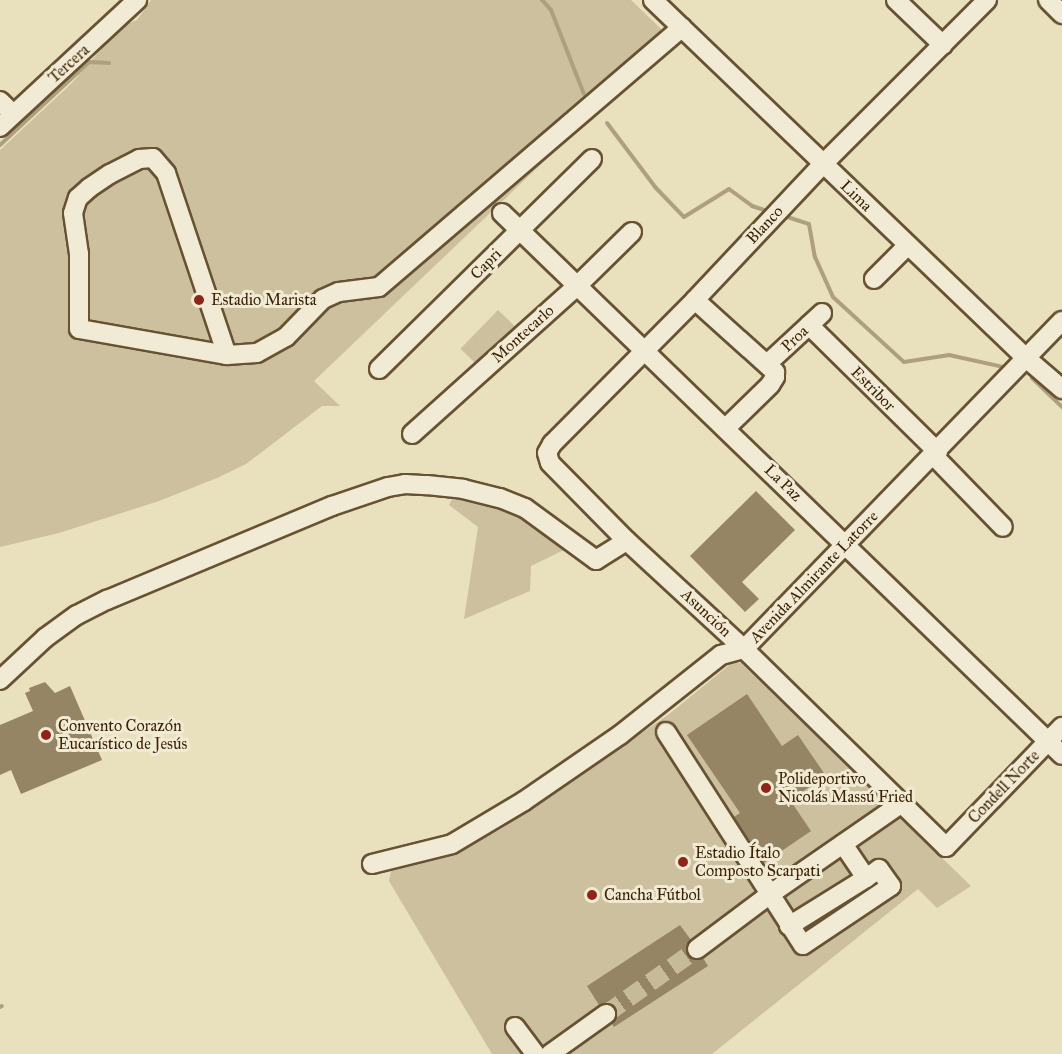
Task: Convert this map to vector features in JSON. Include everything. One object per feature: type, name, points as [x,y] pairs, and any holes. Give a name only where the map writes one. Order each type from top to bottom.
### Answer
[{"type":"street","name":"Tercera","points":[[6,121],[137,0]]},
{"type":"street","name":"Lima","points":[[653,0],[1026,358],[1037,365],[1062,389]]},
{"type":"street","points":[[896,0],[944,45]]},
{"type":"street","name":"Blanco","points":[[547,453],[823,164],[987,0]]},
{"type":"street","points":[[1048,0],[1062,14]]},
{"type":"street","points":[[227,355],[166,173],[153,159],[139,159],[89,188],[78,198],[74,213],[79,254],[79,329],[227,355],[257,352],[286,337],[323,299],[339,292],[379,287],[682,27]]},
{"type":"street","points":[[0,101],[6,121]]},
{"type":"street","name":"Capri","points":[[379,369],[591,159]]},
{"type":"street","name":"La Paz","points":[[502,213],[846,543],[1062,755]]},
{"type":"street","name":"Montecarlo","points":[[412,434],[577,286],[632,232]]},
{"type":"street","points":[[874,279],[908,245]]},
{"type":"street","points":[[695,300],[771,371]]},
{"type":"street","name":"Proa","points":[[726,428],[815,319]]},
{"type":"street","name":"Estribor","points":[[815,319],[1003,527]]},
{"type":"street","name":"Avenida Almirante Latorre","points":[[372,864],[452,844],[524,801],[620,735],[721,655],[744,649],[936,454],[1062,321]]},
{"type":"street","name":"Asunción","points":[[547,453],[550,463],[627,541],[744,649],[946,847]]},
{"type":"street","points":[[0,680],[45,638],[76,615],[332,506],[388,487],[405,484],[427,485],[463,489],[500,498],[525,508],[596,560],[627,541]]},
{"type":"street","name":"Condell Norte","points":[[946,847],[1062,727]]},
{"type":"street","points":[[666,732],[769,895],[789,926],[803,945],[891,886],[879,869],[789,926]]},
{"type":"street","points":[[697,949],[769,895],[902,803]]},
{"type":"street","points":[[843,844],[866,878]]},
{"type":"street","points":[[550,1054],[606,1014]]},
{"type":"street","points":[[515,1027],[535,1054]]},
{"type":"shaded area","name":"Estadio Marista","points":[[151,0],[631,0],[661,29],[660,33],[674,47],[578,129],[314,381],[340,406],[322,406],[246,464],[217,478],[159,501],[59,533],[0,547],[0,150],[72,83],[114,34],[137,20]]},
{"type":"shaded area","points":[[498,310],[523,334],[486,373],[460,349]]},
{"type":"shaded area","points":[[454,496],[499,504],[529,517],[566,549],[531,566],[530,591],[464,619],[478,527],[449,505]]},
{"type":"shaded area","name":"Estadio Ítalo Composto Scarpati","points":[[733,662],[741,663],[971,886],[937,908],[918,889],[712,1054],[492,1054],[389,881],[391,871],[448,853],[501,829],[668,715]]},
{"type":"building","points":[[756,491],[795,530],[742,582],[759,599],[745,612],[690,556]]},
{"type":"building","name":"Convento Corazón Eucarístico de Jesús","points":[[45,682],[55,693],[70,686],[102,760],[21,794],[11,770],[0,775],[0,725],[33,711],[25,693],[30,691],[29,688]]},
{"type":"building","name":"Polideportivo Nicolás Massú Fried","points":[[747,694],[782,746],[798,735],[826,776],[790,800],[811,831],[764,863],[734,817],[740,813],[687,735]]},
{"type":"building","points":[[680,925],[691,940],[686,945],[688,955],[693,960],[703,958],[708,966],[614,1027],[612,1024],[616,1018],[615,1008],[610,1004],[599,1005],[587,986]]},
{"type":"waterway","points":[[542,0],[551,10],[584,94]]},
{"type":"waterway","points":[[0,145],[89,62],[109,63]]},
{"type":"waterway","points":[[607,123],[656,188],[684,217],[729,189],[752,206],[771,212]]},
{"type":"waterway","points":[[781,215],[809,224],[815,257],[833,297],[904,362],[949,355],[1003,367]]},
{"type":"waterway","points":[[1032,378],[1062,407]]},
{"type":"tunnel","points":[[606,1014],[697,949]]},
{"type":"place","name":"Estadio Marista","points":[[199,300]]},
{"type":"place","name":"Convento Corazón Eucarístico de Jesús","points":[[46,735]]},
{"type":"place","name":"Polideportivo Nicolás Massú Fried","points":[[766,788]]},
{"type":"place","name":"Estadio Ítalo Composto Scarpati","points":[[683,862]]},
{"type":"place","name":"Cancha Fútbol","points":[[592,895]]}]
